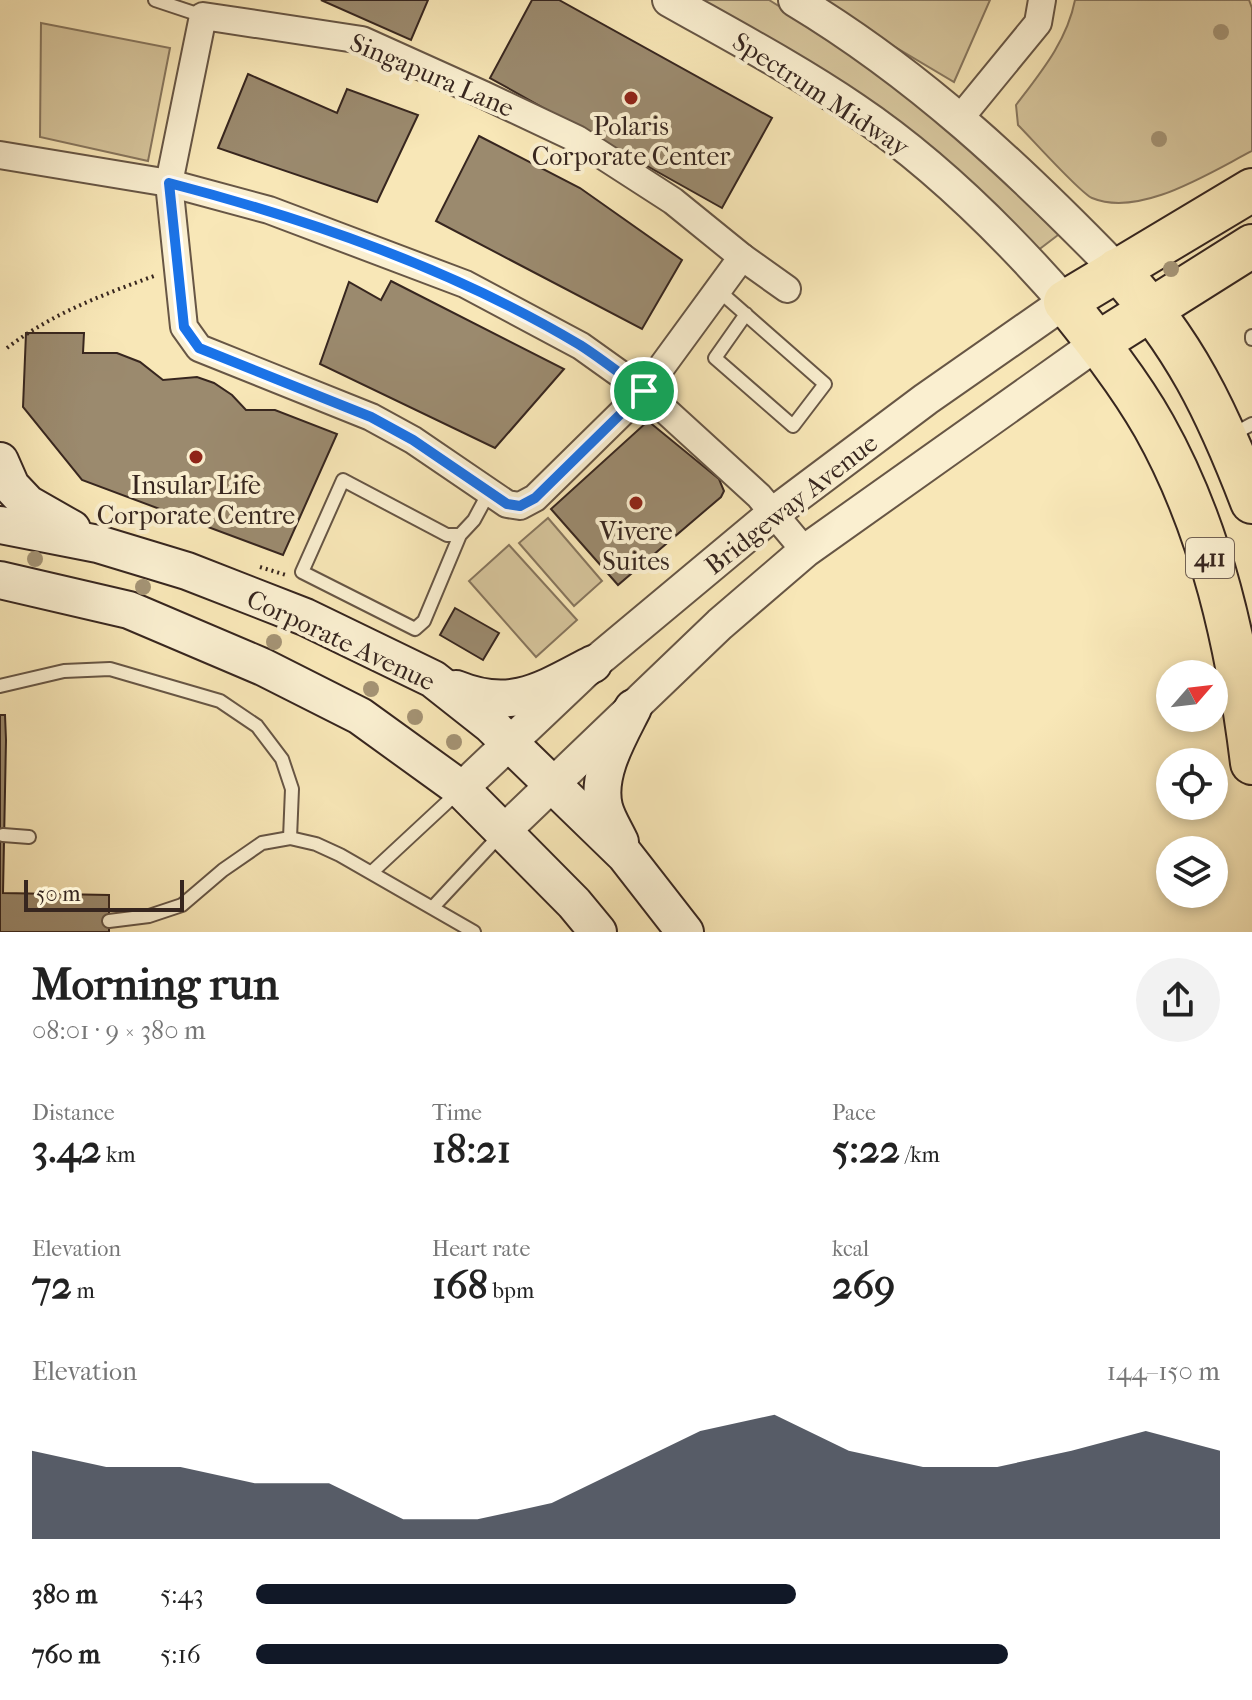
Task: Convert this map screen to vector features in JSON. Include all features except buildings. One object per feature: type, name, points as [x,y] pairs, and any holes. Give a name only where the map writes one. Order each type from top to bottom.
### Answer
[{"type":"highway","name":"Bridgeway Avenue","points":[[1065,302],[1249,190]]},
{"type":"highway","name":"Bridgeway Avenue","points":[[1098,343],[1252,246]]},
{"type":"highway","points":[[1117,270],[1153,309],[1200,383],[1240,431],[1252,502]]},
{"type":"highway","name":"411","points":[[1065,302],[1098,343],[1154,426],[1183,485],[1208,553],[1243,687],[1252,763]]},
{"type":"main road","points":[[0,461],[11,486],[28,504],[98,544]]},
{"type":"main road","name":"Corporate Avenue","points":[[0,525],[98,544],[187,571],[305,617],[433,679],[490,724],[625,855],[685,932]]},
{"type":"main road","points":[[0,580],[129,610],[263,667],[360,716],[461,789],[598,932]]},
{"type":"main road","points":[[433,679],[477,698],[508,701],[536,693],[593,664]]},
{"type":"main road","points":[[625,855],[604,806],[603,784],[615,744],[633,708]]},
{"type":"street","name":"Spectrum Midway","points":[[669,0],[855,109],[906,148],[1015,245],[1065,302]]},
{"type":"street","points":[[795,0],[961,117],[1117,270]]},
{"type":"street","points":[[961,117],[1038,23],[1042,0]]},
{"type":"street","points":[[203,16],[169,183],[184,327],[199,348],[371,417],[413,440],[488,494],[507,504],[520,506],[535,498],[644,391],[742,257]]},
{"type":"street","name":"Singapura Lane","points":[[203,16],[362,40],[443,76],[577,139],[673,201],[787,289]]},
{"type":"street","points":[[0,155],[169,183],[269,210],[465,284],[581,346],[644,391],[759,496],[805,551]]},
{"type":"street","name":"Bridgeway Avenue","points":[[461,789],[593,664],[774,513],[926,399],[1065,302]]},
{"type":"street","name":"Bridgeway Avenue","points":[[504,831],[720,624],[805,551],[1098,343]]},
{"type":"lane","points":[[155,0],[203,16]]},
{"type":"lane","points":[[718,290],[746,314],[825,384],[793,426],[715,358],[746,314]]},
{"type":"lane","points":[[460,535],[447,535],[343,480],[302,572],[415,629],[424,621],[460,535],[474,520],[488,494]]},
{"type":"lane","points":[[0,686],[64,671],[110,669],[220,701],[257,726],[282,759],[292,789],[290,838]]},
{"type":"lane","name":"Bridgeway Avenue","points":[[372,872],[461,789]]},
{"type":"lane","name":"Bridgeway Avenue","points":[[434,906],[504,831]]},
{"type":"lane","points":[[3,835],[29,837]]},
{"type":"lane","points":[[109,921],[149,916],[182,905],[223,870],[262,843],[290,838],[316,844],[372,872],[474,932]]},
{"type":"lane","points":[[149,916],[150,932]]},
{"type":"path","points":[[7,348],[34,327],[86,302],[177,267]]},
{"type":"shaded area","points":[[696,0],[769,0],[840,44],[919,102],[1062,232],[1037,251]]},
{"type":"shaded area","points":[[816,0],[990,0],[954,82]]},
{"type":"shaded area","points":[[1075,0],[1249,0],[1252,8],[1252,151],[1195,181],[1152,198],[1111,203],[1086,194],[1018,125],[1016,105],[1059,43]]},
{"type":"shaded area","points":[[41,23],[170,48],[148,161],[40,137]]},
{"type":"shaded area","points":[[548,518],[602,581],[574,606],[519,543]]},
{"type":"shaded area","points":[[509,545],[577,620],[536,657],[469,581]]},
{"type":"place","name":"Polaris Corporate Center","points":[[631,98]]},
{"type":"place","name":"Insular Life Corporate Centre","points":[[196,457]]},
{"type":"place","name":"Vivere Suites","points":[[636,503]]},
{"type":"route","points":[[169,183],[269,210],[465,284],[581,346],[644,391],[535,498],[520,506],[507,504],[488,494],[413,440],[371,417],[199,348],[188,337],[184,327],[169,183]]}]
